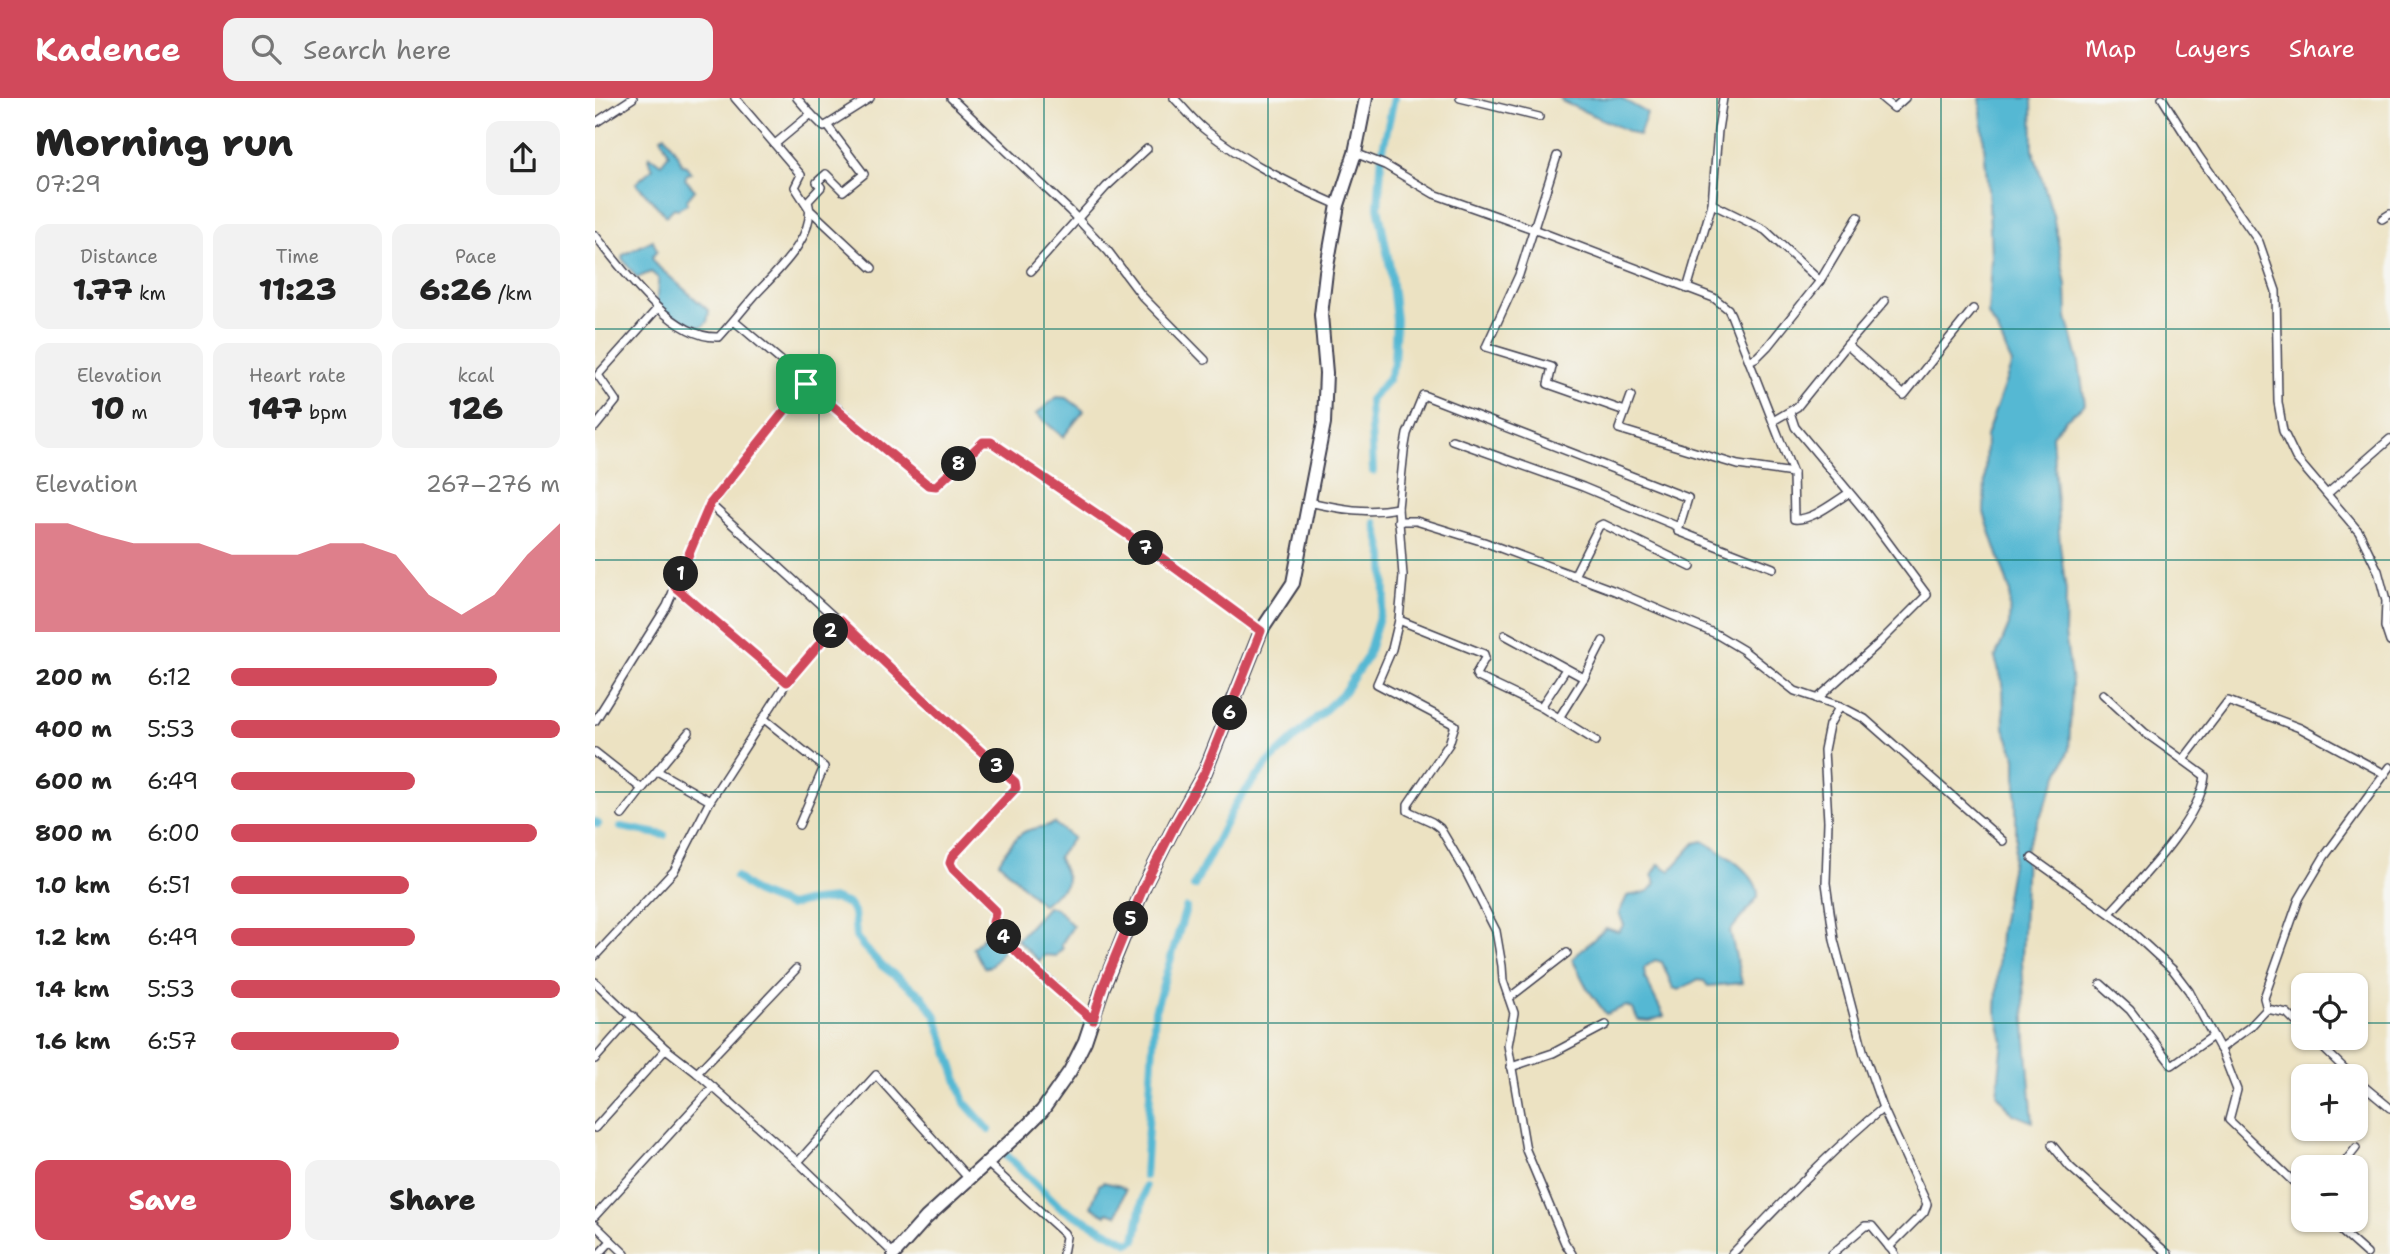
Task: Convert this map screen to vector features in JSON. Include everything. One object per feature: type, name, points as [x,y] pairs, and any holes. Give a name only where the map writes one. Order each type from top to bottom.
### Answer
[{"type":"main road","points":[[894,1254],[926,1218],[1042,1111],[1070,1070],[1085,1041],[1103,986],[1144,886],[1205,772],[1261,631],[1293,583],[1324,423],[1326,373],[1321,315],[1326,272],[1338,205],[1355,153],[1366,98]]},
{"type":"street","points":[[595,123],[633,98]]},
{"type":"street","points":[[735,98],[801,175],[795,187],[810,210],[872,268]]},
{"type":"street","points":[[797,98],[822,127],[870,98]]},
{"type":"street","points":[[951,98],[1108,251],[1142,296],[1205,360]]},
{"type":"street","points":[[1174,98],[1203,128],[1247,159],[1286,183],[1338,205]]},
{"type":"street","points":[[1460,98],[1539,117]]},
{"type":"street","points":[[1687,289],[1712,204],[1723,98]]},
{"type":"street","points":[[1882,98],[1894,108],[1905,98]]},
{"type":"street","points":[[2162,98],[2259,242],[2276,291],[2278,402],[2283,431],[2295,458],[2359,532],[2378,571],[2386,601],[2385,627],[2390,642]]},
{"type":"street","points":[[775,144],[811,114]]},
{"type":"street","points":[[595,235],[657,309],[704,338],[719,337],[793,252],[804,232],[810,210],[808,201],[821,187],[817,182],[825,174],[843,191],[864,174],[827,125]]},
{"type":"street","points":[[1031,271],[1076,218],[1147,149]]},
{"type":"street","points":[[1355,153],[1385,165],[1434,194],[1714,298],[1728,309],[1793,473],[1794,519],[1801,520],[1817,513],[1849,493]]},
{"type":"street","points":[[1557,156],[1519,275],[1486,348],[1552,367],[1548,384],[1625,411]]},
{"type":"street","points":[[1712,204],[1765,230],[1820,281]]},
{"type":"street","points":[[2382,219],[2390,214]]},
{"type":"street","points":[[1749,361],[1768,346],[1820,281],[1858,217]]},
{"type":"street","points":[[1773,421],[1790,412],[1885,301]]},
{"type":"street","points":[[595,427],[616,401],[598,374],[657,309]]},
{"type":"street","points":[[1847,345],[1904,395],[1973,309]]},
{"type":"street","points":[[734,321],[928,485],[936,486],[983,442],[991,442],[1159,556],[1261,631]]},
{"type":"street","points":[[595,721],[667,606],[710,504],[806,384]]},
{"type":"street","points":[[1572,1254],[1526,1150],[1508,1045],[1514,1013],[1503,981],[1496,931],[1440,828],[1408,810],[1408,804],[1449,744],[1455,725],[1377,684],[1392,649],[1399,620],[1403,576],[1398,508],[1404,451],[1407,434],[1423,395],[1688,498],[1678,531],[1773,568]]},
{"type":"street","points":[[1630,396],[1619,429],[1738,465],[1793,473]]},
{"type":"street","points":[[1790,412],[1795,427],[1927,595],[1817,699]]},
{"type":"street","points":[[2327,494],[2390,439]]},
{"type":"street","points":[[1452,440],[1583,487],[1679,527]]},
{"type":"street","points":[[1309,502],[1349,511],[1378,512],[1398,508]]},
{"type":"street","points":[[710,504],[1015,782],[1016,788],[952,857],[950,863],[995,910],[995,928],[1093,1020]]},
{"type":"street","points":[[1398,521],[1416,521],[1484,542],[1615,591],[1716,634],[1743,650],[1795,691],[1840,706],[1865,719],[2003,841]]},
{"type":"street","points":[[1574,576],[1602,524],[1691,567]]},
{"type":"street","points":[[675,587],[787,682]]},
{"type":"street","points":[[595,956],[674,871],[710,801],[763,718],[787,682],[840,620]]},
{"type":"street","points":[[1399,620],[1484,654],[1485,658],[1476,676],[1541,707],[1596,741]]},
{"type":"street","points":[[1505,635],[1584,678]]},
{"type":"street","points":[[1559,718],[1603,641]]},
{"type":"street","points":[[1541,707],[1566,669]]},
{"type":"street","points":[[2103,694],[2144,732],[2204,776],[2186,823],[2146,874],[2110,913]]},
{"type":"street","points":[[2183,760],[2226,703],[2231,701],[2300,727],[2387,771],[2324,857],[2299,899],[2264,998],[2267,1009]]},
{"type":"street","points":[[1840,706],[1829,725],[1824,750],[1828,821],[1826,883],[1834,940],[1864,1054],[1883,1108],[1927,1204],[1924,1212],[1889,1247]]},
{"type":"street","points":[[763,718],[824,767],[799,825]]},
{"type":"street","points":[[622,816],[689,732]]},
{"type":"street","points":[[595,752],[642,789]]},
{"type":"street","points":[[657,771],[710,801]]},
{"type":"street","points":[[2032,858],[2110,913],[2173,970],[2199,1007],[2237,1090],[2229,1120],[2291,1179]]},
{"type":"street","points":[[1509,998],[1567,953]]},
{"type":"street","points":[[697,1073],[796,969]]},
{"type":"street","points":[[2101,984],[2130,1010],[2172,1065],[2213,1036]]},
{"type":"street","points":[[596,986],[798,1163],[894,1254]]},
{"type":"street","points":[[2267,1009],[2287,1013],[2291,1017]]},
{"type":"street","points":[[2220,1049],[2250,1027],[2267,1009]]},
{"type":"street","points":[[595,1059],[633,1017]]},
{"type":"street","points":[[1511,1067],[1553,1053],[1606,1025]]},
{"type":"street","points":[[595,1128],[666,1049]]},
{"type":"street","points":[[2325,1050],[2340,1064]]},
{"type":"street","points":[[798,1163],[876,1075],[969,1179]]},
{"type":"street","points":[[595,1216],[713,1087]]},
{"type":"street","points":[[2368,1090],[2390,1108]]},
{"type":"street","points":[[1732,1254],[1818,1165],[1883,1108]]},
{"type":"street","points":[[2052,1144],[2070,1167],[2168,1254]]},
{"type":"street","points":[[2351,1155],[2356,1149]]},
{"type":"street","points":[[986,1162],[1064,1233],[1066,1237],[1063,1254]]},
{"type":"street","points":[[595,1225],[625,1254]]},
{"type":"street","points":[[1832,1254],[1869,1225],[1895,1254]]},
{"type":"street","points":[[2342,1232],[2367,1254]]},
{"type":"street","points":[[599,1254],[611,1241]]},
{"type":"water","points":[[1560,98],[1620,98],[1647,113],[1639,136],[1563,102]]},
{"type":"water","points":[[1980,98],[2032,98],[2033,150],[2053,215],[2066,285],[2067,317],[2079,363],[2085,404],[2052,435],[2066,591],[2065,634],[2072,683],[2069,750],[2026,849],[2022,960],[2033,1122],[2013,1114],[1997,1094],[2003,1041],[1996,1011],[2000,932],[2016,840],[2016,758],[2004,728],[2003,684],[1995,658],[2009,625],[2010,591],[1984,513],[1986,436],[2012,363],[1996,326],[1988,315],[1991,258],[1989,203]]},
{"type":"water","points":[[665,135],[682,165],[691,173],[687,174],[685,179],[695,190],[687,204],[678,209],[674,208],[666,216],[636,183],[653,168],[648,159],[650,156],[661,164],[669,154],[661,137]]},
{"type":"water","points":[[653,240],[657,251],[652,257],[654,263],[709,311],[707,322],[702,327],[683,322],[664,311],[657,301],[658,278],[651,272],[637,278],[622,258]]},
{"type":"water","points":[[1057,397],[1067,398],[1084,411],[1063,437],[1036,414]]},
{"type":"water","points":[[1054,823],[1073,838],[1058,857],[1067,878],[1066,885],[1042,905],[999,862],[1022,833]]},
{"type":"water","points":[[1703,841],[1738,864],[1757,888],[1758,897],[1730,931],[1742,983],[1708,986],[1704,981],[1697,980],[1679,990],[1673,988],[1662,962],[1655,960],[1644,968],[1645,978],[1664,1016],[1650,1021],[1638,1020],[1633,1009],[1626,1006],[1606,1014],[1587,988],[1572,959],[1606,928],[1618,932],[1624,925],[1619,913],[1627,896],[1644,893],[1653,887],[1656,883],[1652,875],[1659,864],[1670,871],[1695,843]]},
{"type":"water","points":[[1048,906],[1057,909],[1073,926],[1061,945],[1063,948],[1056,956],[1045,955],[1039,961],[1017,940]]},
{"type":"water","points":[[989,931],[999,938],[1005,948],[991,966],[984,968],[973,948]]},
{"type":"water","points":[[1103,1182],[1125,1190],[1117,1215],[1107,1212],[1106,1215],[1091,1207],[1099,1185]]},
{"type":"waterway","points":[[1373,471],[1370,400],[1388,380],[1394,364],[1396,320],[1390,267],[1378,207],[1382,153],[1394,98]]},
{"type":"waterway","points":[[1194,886],[1236,803],[1269,762],[1343,693],[1367,657],[1385,597],[1384,556],[1376,523]]},
{"type":"waterway","points":[[621,827],[664,835]]},
{"type":"waterway","points":[[736,877],[756,893],[789,906],[835,899],[848,904],[854,912],[856,937],[863,946],[881,965],[922,996],[936,1016],[965,1103],[989,1130]]},
{"type":"waterway","points":[[1145,1176],[1155,1011],[1186,908]]},
{"type":"waterway","points":[[1002,1151],[1061,1208],[1129,1243],[1135,1240],[1145,1187]]},
{"type":"route","points":[[806,384],[932,487],[983,442],[991,442],[1159,556],[1261,631],[1205,772],[1144,886],[1103,986],[1093,1020],[995,928],[995,910],[950,863],[952,857],[1016,788],[1015,782],[840,620],[787,682],[675,587],[710,504],[806,384]]}]
